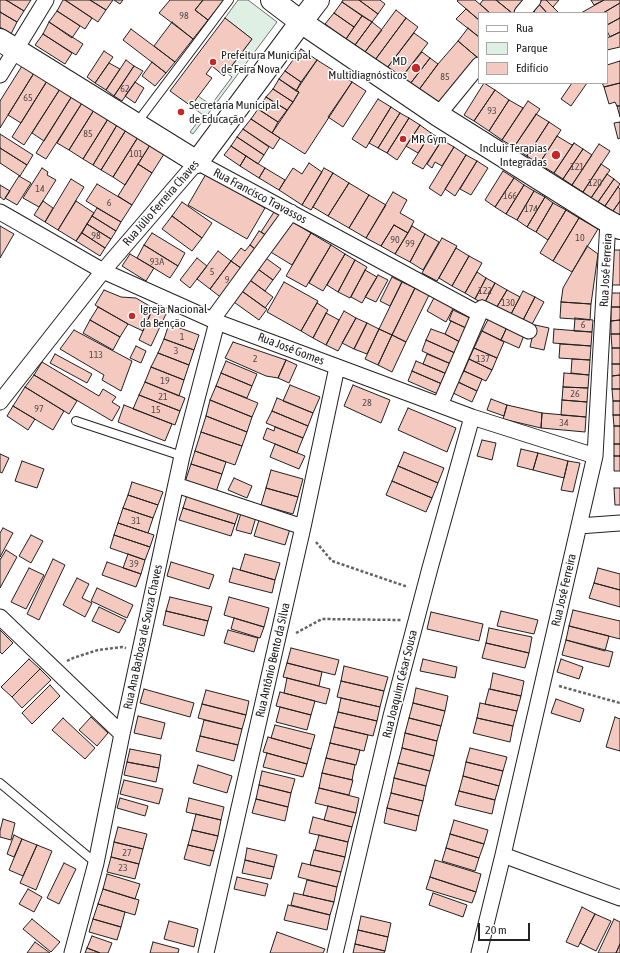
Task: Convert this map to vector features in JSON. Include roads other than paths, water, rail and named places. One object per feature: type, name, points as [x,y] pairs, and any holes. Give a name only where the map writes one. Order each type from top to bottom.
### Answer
[{"type":"street","points":[[0,75],[8,44],[46,0]]},
{"type":"street","points":[[272,0],[301,22],[438,115],[614,225]]},
{"type":"street","name":"Rua Júlio Ferreira Chaves","points":[[0,402],[103,271],[197,162],[318,0]]},
{"type":"street","points":[[523,12],[533,0]]},
{"type":"street","name":"Rua Francisco Travassos","points":[[8,44],[197,162],[476,312],[482,308],[529,332]]},
{"type":"street","points":[[438,115],[478,66]]},
{"type":"street","name":"Rua José Gomes","points":[[0,212],[103,271],[214,320],[472,417],[594,456]]},
{"type":"street","points":[[214,320],[291,212]]},
{"type":"street","name":"Rua José Ferreira","points":[[479,953],[503,855],[594,456],[614,225]]},
{"type":"street","points":[[440,405],[482,308]]},
{"type":"street","name":"Rua Ana Barbosa de Souza Chaves","points":[[72,953],[96,863],[122,734],[182,456],[214,320]]},
{"type":"street","name":"Rua Antônio Bento da Silva","points":[[206,953],[303,527],[337,367]]},
{"type":"street","name":"Rua Joaquim César Sousa","points":[[335,953],[391,716],[472,417]]},
{"type":"street","points":[[176,485],[303,527]]},
{"type":"street","points":[[579,526],[620,523]]},
{"type":"street","points":[[0,617],[122,734]]},
{"type":"street","points":[[503,855],[620,898]]},
{"type":"lane","points":[[136,124],[229,0]]},
{"type":"lane","points":[[76,421],[182,456]]},
{"type":"lane","points":[[0,783],[96,863]]},
{"type":"place","name":"Prefeitura Municipal de Feira Nova","points":[[213,62]]},
{"type":"place","name":"MD Multidiagnósticos","points":[[416,68]]},
{"type":"place","name":"Secretaria Municipal de Educação","points":[[181,112]]},
{"type":"place","name":"MR Gym","points":[[403,139]]},
{"type":"place","name":"Incluir Terapias Integradas","points":[[556,155]]},
{"type":"place","name":"Igreja Nacional da Benção","points":[[132,316]]}]
